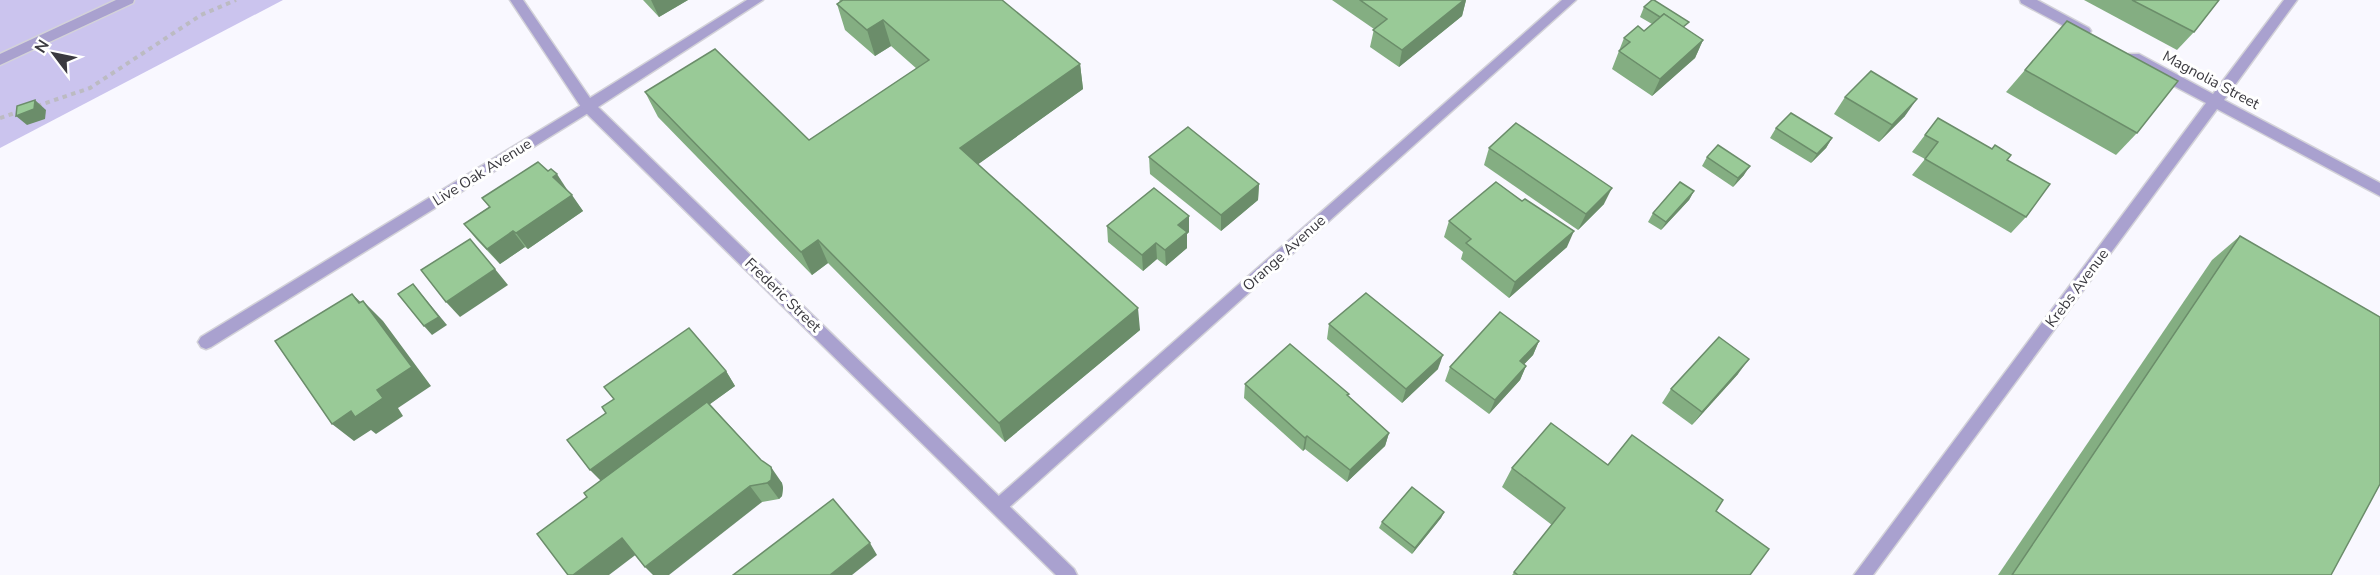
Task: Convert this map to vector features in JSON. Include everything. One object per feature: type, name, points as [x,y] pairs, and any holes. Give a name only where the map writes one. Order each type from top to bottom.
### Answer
[{"type":"street","points":[[0,60],[128,0]]},
{"type":"street","name":"Frederic Street","points":[[516,0],[588,106],[1068,575]]},
{"type":"street","name":"Live Oak Avenue","points":[[207,342],[757,0]]},
{"type":"street","name":"Orange Avenue","points":[[999,506],[1570,0]]},
{"type":"street","points":[[2026,0],[2100,40]]},
{"type":"street","name":"Krebs Avenue","points":[[1863,575],[2291,0]]},
{"type":"street","name":"Magnolia Street","points":[[2121,51],[2380,190]]},
{"type":"path","points":[[0,118],[90,88],[201,15],[236,0]]},
{"type":"shaded area","points":[[0,0],[283,0],[0,148]]},
{"type":"building","points":[[843,0],[1002,0],[1080,64],[960,148],[1138,308],[999,423],[818,240],[801,252],[645,92],[715,49],[809,140],[929,60],[883,20],[867,30],[837,4]]},
{"type":"building","points":[[1360,0],[1464,0],[1402,50],[1373,30],[1387,19]]},
{"type":"building","points":[[1652,0],[1689,22],[1683,27],[1664,14],[1660,17],[1644,7]]},
{"type":"building","points":[[2132,0],[2219,0],[2194,32]]},
{"type":"building","points":[[1664,14],[1703,40],[1660,79],[1619,51],[1630,42],[1624,38],[1638,26],[1644,31]]},
{"type":"building","points":[[2067,21],[2178,81],[2137,133],[2025,70]]},
{"type":"building","points":[[1871,71],[1917,99],[1892,125],[1845,97]]},
{"type":"building","points":[[35,100],[34,109],[16,116],[17,106]]},
{"type":"building","points":[[1791,113],[1832,138],[1817,154],[1776,128]]},
{"type":"building","points":[[1938,118],[1992,149],[1995,145],[2011,155],[2007,160],[2050,184],[2026,217],[1925,159],[1938,142],[1925,135]]},
{"type":"building","points":[[1516,123],[1612,188],[1586,214],[1489,148]]},
{"type":"building","points":[[1188,127],[1259,184],[1221,215],[1149,157]]},
{"type":"building","points":[[1718,145],[1750,166],[1738,178],[1707,157]]},
{"type":"building","points":[[538,162],[548,171],[551,169],[557,174],[553,177],[572,195],[516,233],[513,231],[487,249],[464,224],[490,207],[482,198]]},
{"type":"building","points":[[1496,182],[1522,201],[1525,199],[1574,231],[1515,282],[1466,243],[1471,239],[1449,221]]},
{"type":"building","points":[[1680,182],[1694,191],[1666,222],[1653,213]]},
{"type":"building","points":[[1154,188],[1189,216],[1178,225],[1187,232],[1165,250],[1156,243],[1142,255],[1107,226]]},
{"type":"building","points":[[2240,236],[2380,317],[2380,484],[2331,575],[2012,575]]},
{"type":"building","points":[[470,239],[495,269],[446,302],[421,270]]},
{"type":"building","points":[[413,284],[439,317],[424,326],[398,294]]},
{"type":"building","points":[[1366,293],[1443,355],[1406,389],[1329,324]]},
{"type":"building","points":[[352,294],[359,303],[363,301],[412,367],[377,390],[383,398],[355,417],[351,411],[332,424],[275,341]]},
{"type":"building","points":[[1500,312],[1539,341],[1520,361],[1526,366],[1495,400],[1450,367]]},
{"type":"building","points":[[689,328],[726,371],[590,470],[567,440],[606,413],[602,407],[614,399],[604,387]]},
{"type":"building","points":[[1719,337],[1749,359],[1702,412],[1671,389]]},
{"type":"building","points":[[1290,344],[1349,394],[1347,395],[1389,433],[1350,470],[1307,436],[1305,438],[1245,384]]},
{"type":"building","points":[[707,402],[761,460],[771,467],[771,480],[750,486],[645,567],[622,538],[573,575],[568,575],[537,534],[587,497],[584,493]]},
{"type":"building","points":[[1551,423],[1608,465],[1632,435],[1723,500],[1716,511],[1769,549],[1750,575],[1518,575],[1514,572],[1565,508],[1512,468]]},
{"type":"building","points":[[1412,487],[1444,512],[1415,548],[1382,522]]},
{"type":"building","points":[[833,499],[870,543],[830,575],[733,575]]}]
